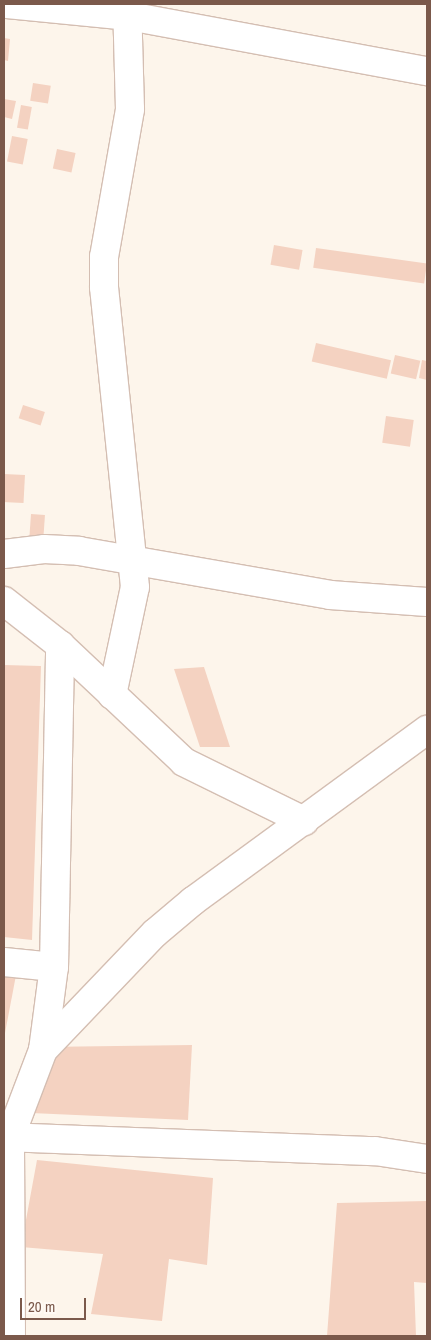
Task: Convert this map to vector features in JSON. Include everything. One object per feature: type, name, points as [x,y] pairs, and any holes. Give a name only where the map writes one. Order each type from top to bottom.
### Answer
[{"type":"street","points":[[7,4],[128,10],[427,71]]},
{"type":"street","points":[[112,695],[135,587],[134,560],[104,287],[104,257],[130,109],[128,10]]},
{"type":"street","points":[[7,547],[79,551],[330,595],[427,602]]},
{"type":"street","points":[[4,601],[60,645],[184,762],[304,821]]},
{"type":"street","points":[[11,1336],[7,1137],[43,1050],[54,967],[60,645]]},
{"type":"street","points":[[43,1050],[155,933],[427,730]]},
{"type":"street","points":[[4,962],[54,967]]},
{"type":"street","points":[[7,1137],[375,1151],[427,1159]]},
{"type":"building","points":[[4,38],[10,39],[8,61],[4,60]]},
{"type":"building","points":[[33,83],[51,86],[48,104],[30,101]]},
{"type":"building","points":[[4,99],[16,101],[12,119],[4,117]]},
{"type":"building","points":[[21,105],[32,107],[28,130],[17,128]]},
{"type":"building","points":[[12,136],[28,139],[23,165],[7,162]]},
{"type":"building","points":[[57,149],[76,153],[71,173],[53,169]]},
{"type":"building","points":[[274,245],[303,250],[299,270],[271,265]]},
{"type":"building","points":[[316,248],[427,264],[424,283],[313,268]]},
{"type":"building","points":[[316,343],[391,360],[387,379],[312,362]]},
{"type":"building","points":[[395,355],[420,361],[416,379],[391,374]]},
{"type":"building","points":[[422,360],[427,361],[427,380],[419,378]]},
{"type":"building","points":[[23,405],[45,412],[41,425],[19,418]]},
{"type":"building","points":[[386,416],[414,420],[410,447],[382,443]]},
{"type":"building","points":[[4,474],[25,475],[24,503],[4,502]]},
{"type":"building","points":[[31,514],[45,515],[43,540],[29,539]]},
{"type":"building","points":[[4,665],[41,666],[32,940],[4,937]]},
{"type":"building","points":[[204,667],[230,747],[200,747],[174,669]]},
{"type":"building","points":[[4,968],[17,970],[5,1033],[4,1032]]},
{"type":"building","points":[[192,1045],[188,1120],[31,1113],[42,1047]]},
{"type":"building","points":[[37,1160],[213,1178],[207,1265],[169,1259],[162,1321],[91,1314],[103,1254],[21,1247]]},
{"type":"building","points":[[427,1201],[427,1283],[414,1282],[416,1336],[327,1336],[337,1203]]}]
